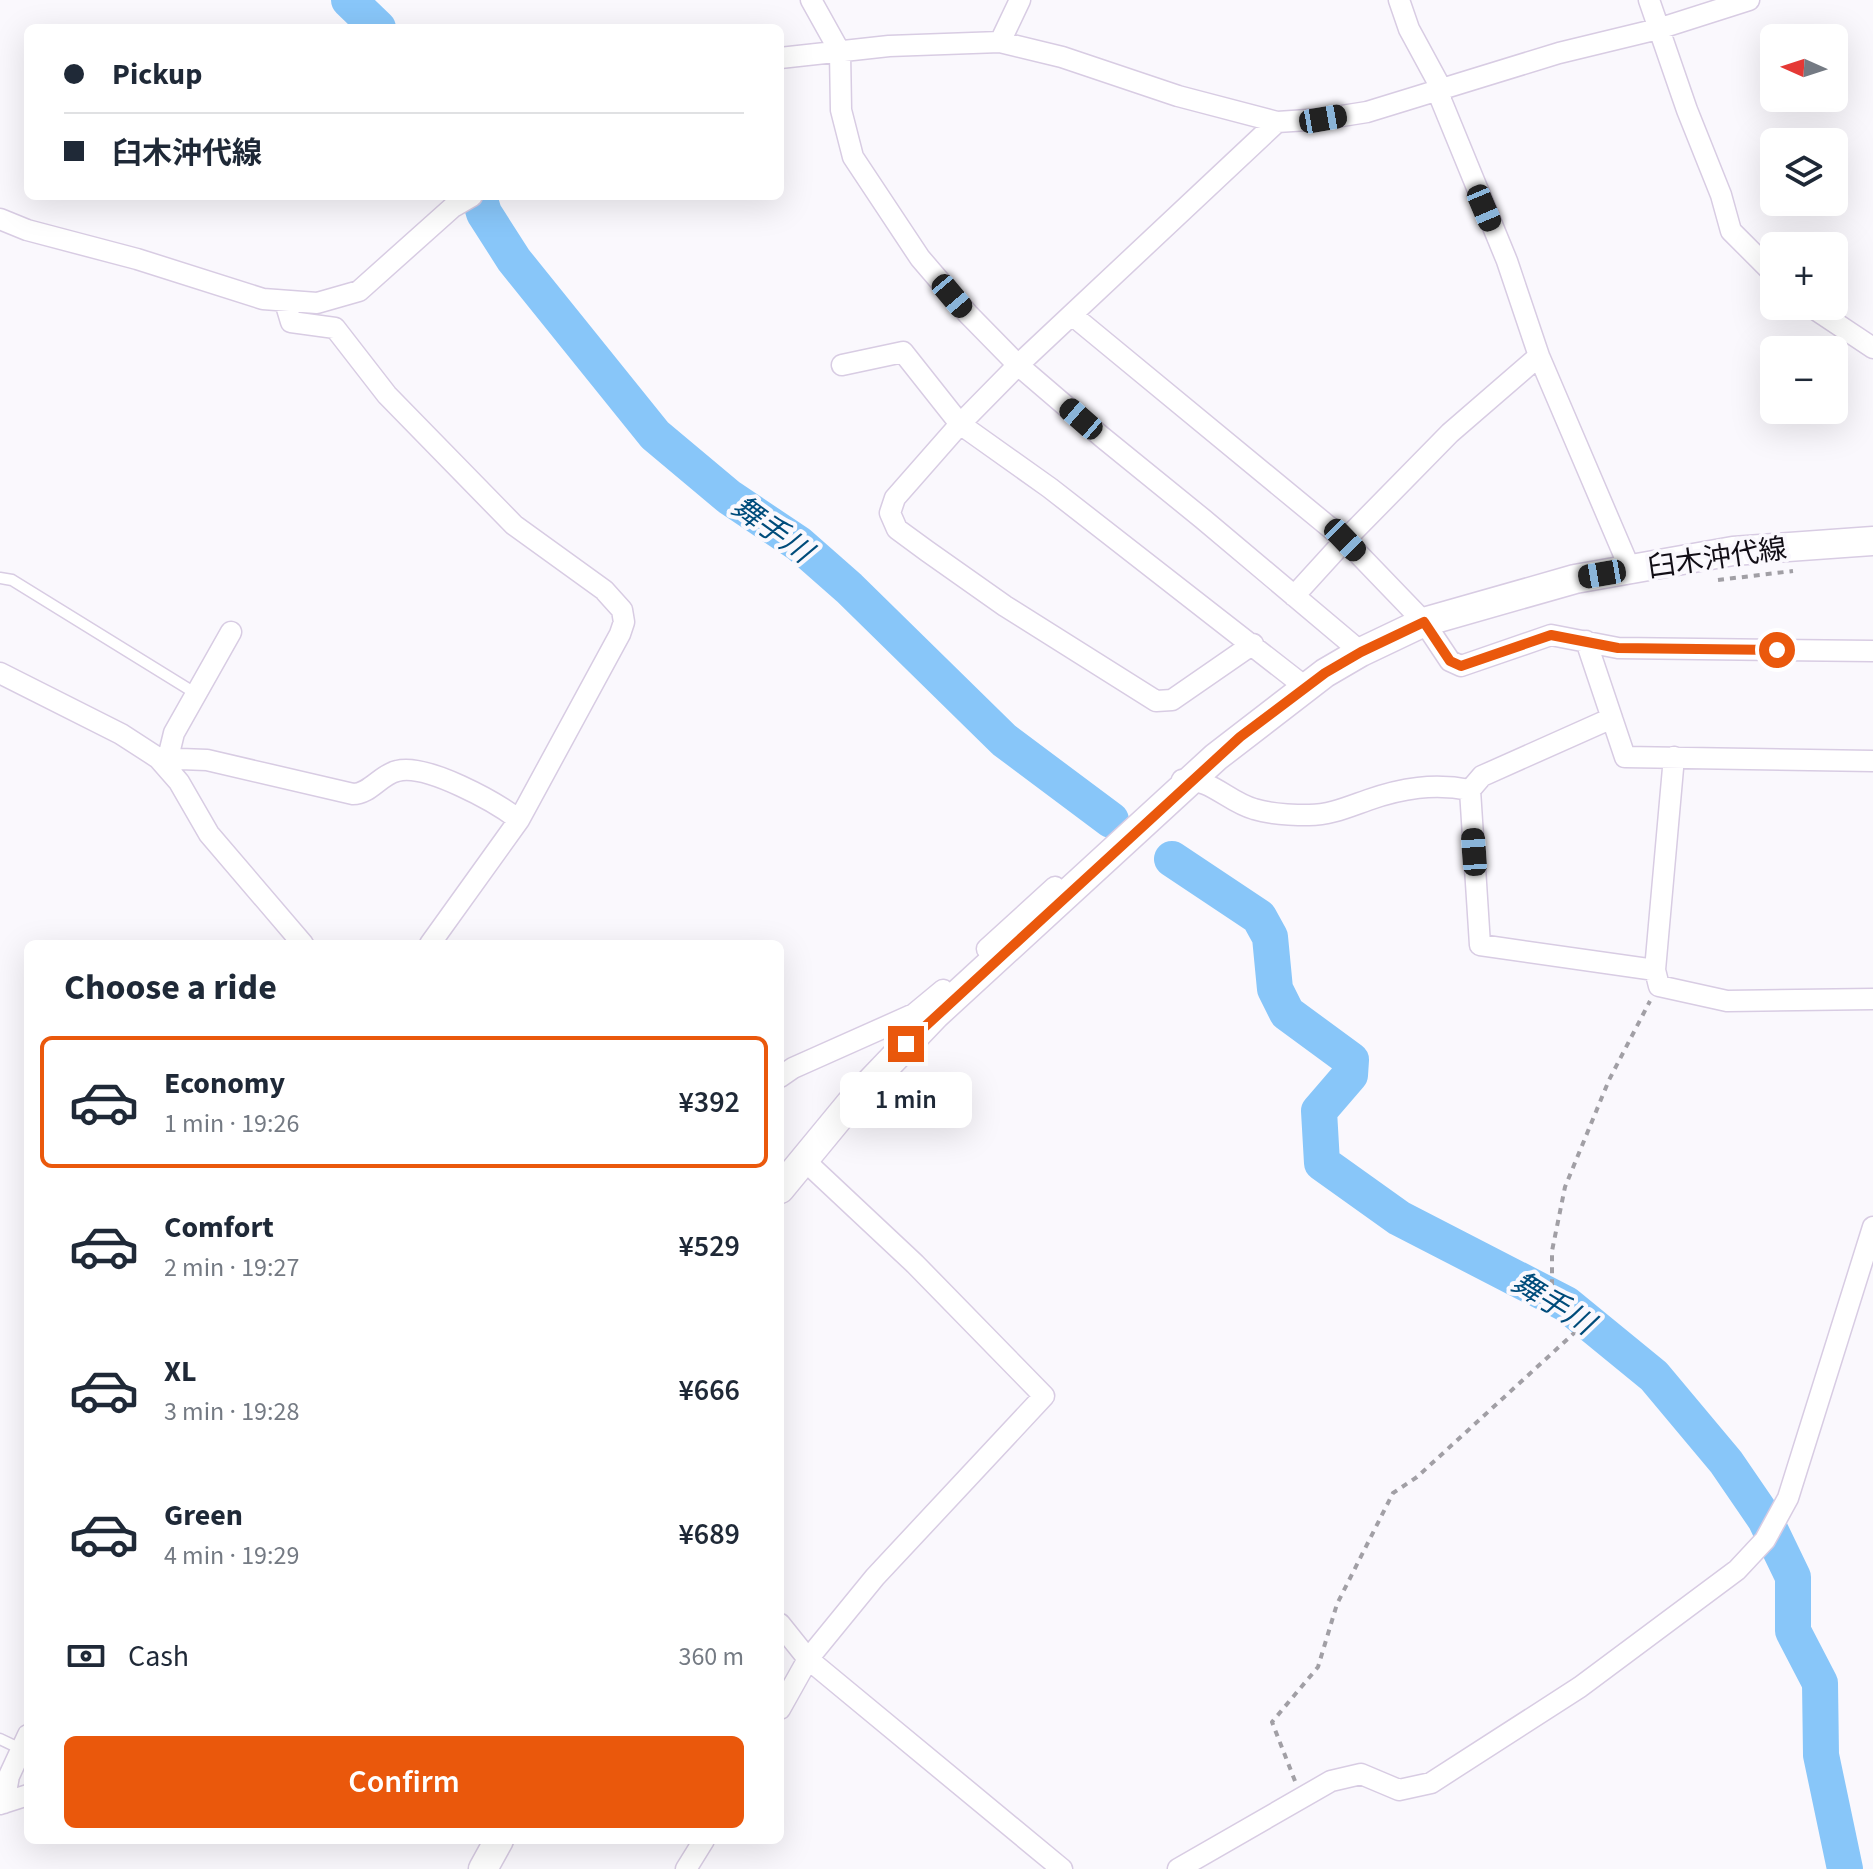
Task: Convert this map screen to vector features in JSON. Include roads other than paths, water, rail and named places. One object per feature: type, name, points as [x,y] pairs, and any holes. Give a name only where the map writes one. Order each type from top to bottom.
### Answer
[{"type":"main road","name":"臼木沖代線","points":[[784,1184],[881,1070],[935,1015],[1192,779],[1304,686],[1361,652],[1424,622],[1575,579],[1733,551],[1873,541]]},
{"type":"main road","points":[[483,1869],[497,1844]]},
{"type":"street","points":[[811,0],[840,52],[841,110],[853,157],[920,258],[968,314],[1018,365],[1361,652]]},
{"type":"street","points":[[1000,42],[1020,0]]},
{"type":"street","points":[[1399,0],[1409,29],[1441,88],[1441,100],[1507,261],[1539,356],[1630,569]]},
{"type":"street","points":[[1649,0],[1721,195],[1731,231],[1760,260]]},
{"type":"street","points":[[784,58],[889,46],[1000,42],[1062,57],[1178,96],[1277,122],[1367,112],[1559,53],[1658,29],[1749,0]]},
{"type":"street","points":[[1253,644],[1172,700],[1156,701],[1005,606],[897,529],[890,513],[895,498],[960,424],[1018,365],[1277,122]]},
{"type":"street","points":[[0,219],[27,230],[137,259],[263,299],[317,303],[359,291],[453,207],[465,200]]},
{"type":"street","points":[[285,302],[291,322],[335,328],[387,395],[514,525],[604,590],[622,610],[624,622],[620,634],[519,820],[433,940]]},
{"type":"street","points":[[1072,315],[1345,540],[1424,622],[1450,661],[1461,666],[1551,635],[1618,648],[1873,651]]},
{"type":"street","points":[[1831,320],[1873,348]]},
{"type":"street","points":[[842,365],[903,352],[960,424],[1050,488],[1304,686]]},
{"type":"street","points":[[1294,596],[1450,433],[1539,356]]},
{"type":"street","points":[[166,766],[174,733],[231,632]]},
{"type":"street","points":[[1586,641],[1625,757],[1873,761]]},
{"type":"street","points":[[0,673],[121,734],[166,766],[179,782],[209,834],[300,940]]},
{"type":"street","points":[[1612,718],[1482,776],[1470,790],[1480,945],[1657,978],[1727,1001],[1873,999]]},
{"type":"street","points":[[1657,978],[1674,757]]},
{"type":"street","points":[[166,766],[180,759],[207,760],[353,794],[367,789],[384,776],[405,769],[476,793],[519,820]]},
{"type":"street","points":[[784,1074],[914,1014],[932,1001],[1175,780],[1192,779],[1209,784],[1254,809],[1311,815],[1338,811],[1411,787],[1450,786],[1470,790]]},
{"type":"street","points":[[784,1702],[808,1659],[875,1577],[1044,1396],[915,1264],[803,1159]]},
{"type":"street","points":[[1178,1869],[1331,1781],[1361,1774],[1399,1790],[1431,1783],[1580,1687],[1737,1570],[1765,1540],[1788,1498],[1873,1227]]},
{"type":"street","points":[[784,1629],[808,1659],[1062,1869]]},
{"type":"street","points":[[2,1803],[9,1776],[24,1744]]},
{"type":"street","points":[[2,1803],[24,1796]]},
{"type":"street","points":[[686,1869],[702,1844]]},
{"type":"lane","points":[[0,578],[12,580],[195,693]]},
{"type":"lane","points":[[0,1739],[24,1742]]},
{"type":"waterway","name":"舞手川","points":[[349,0],[374,24]]},
{"type":"waterway","name":"舞手川","points":[[480,200],[484,213],[514,260],[655,435],[729,497],[799,544],[849,588],[1004,740],[1111,820]]},
{"type":"waterway","name":"舞手川","points":[[1172,859],[1259,917],[1270,937],[1275,989],[1287,1013],[1351,1060],[1350,1075],[1319,1111],[1322,1163],[1399,1218],[1566,1304],[1654,1376],[1726,1462],[1765,1519],[1793,1577],[1793,1631],[1820,1683],[1821,1755],[1845,1869]]}]
